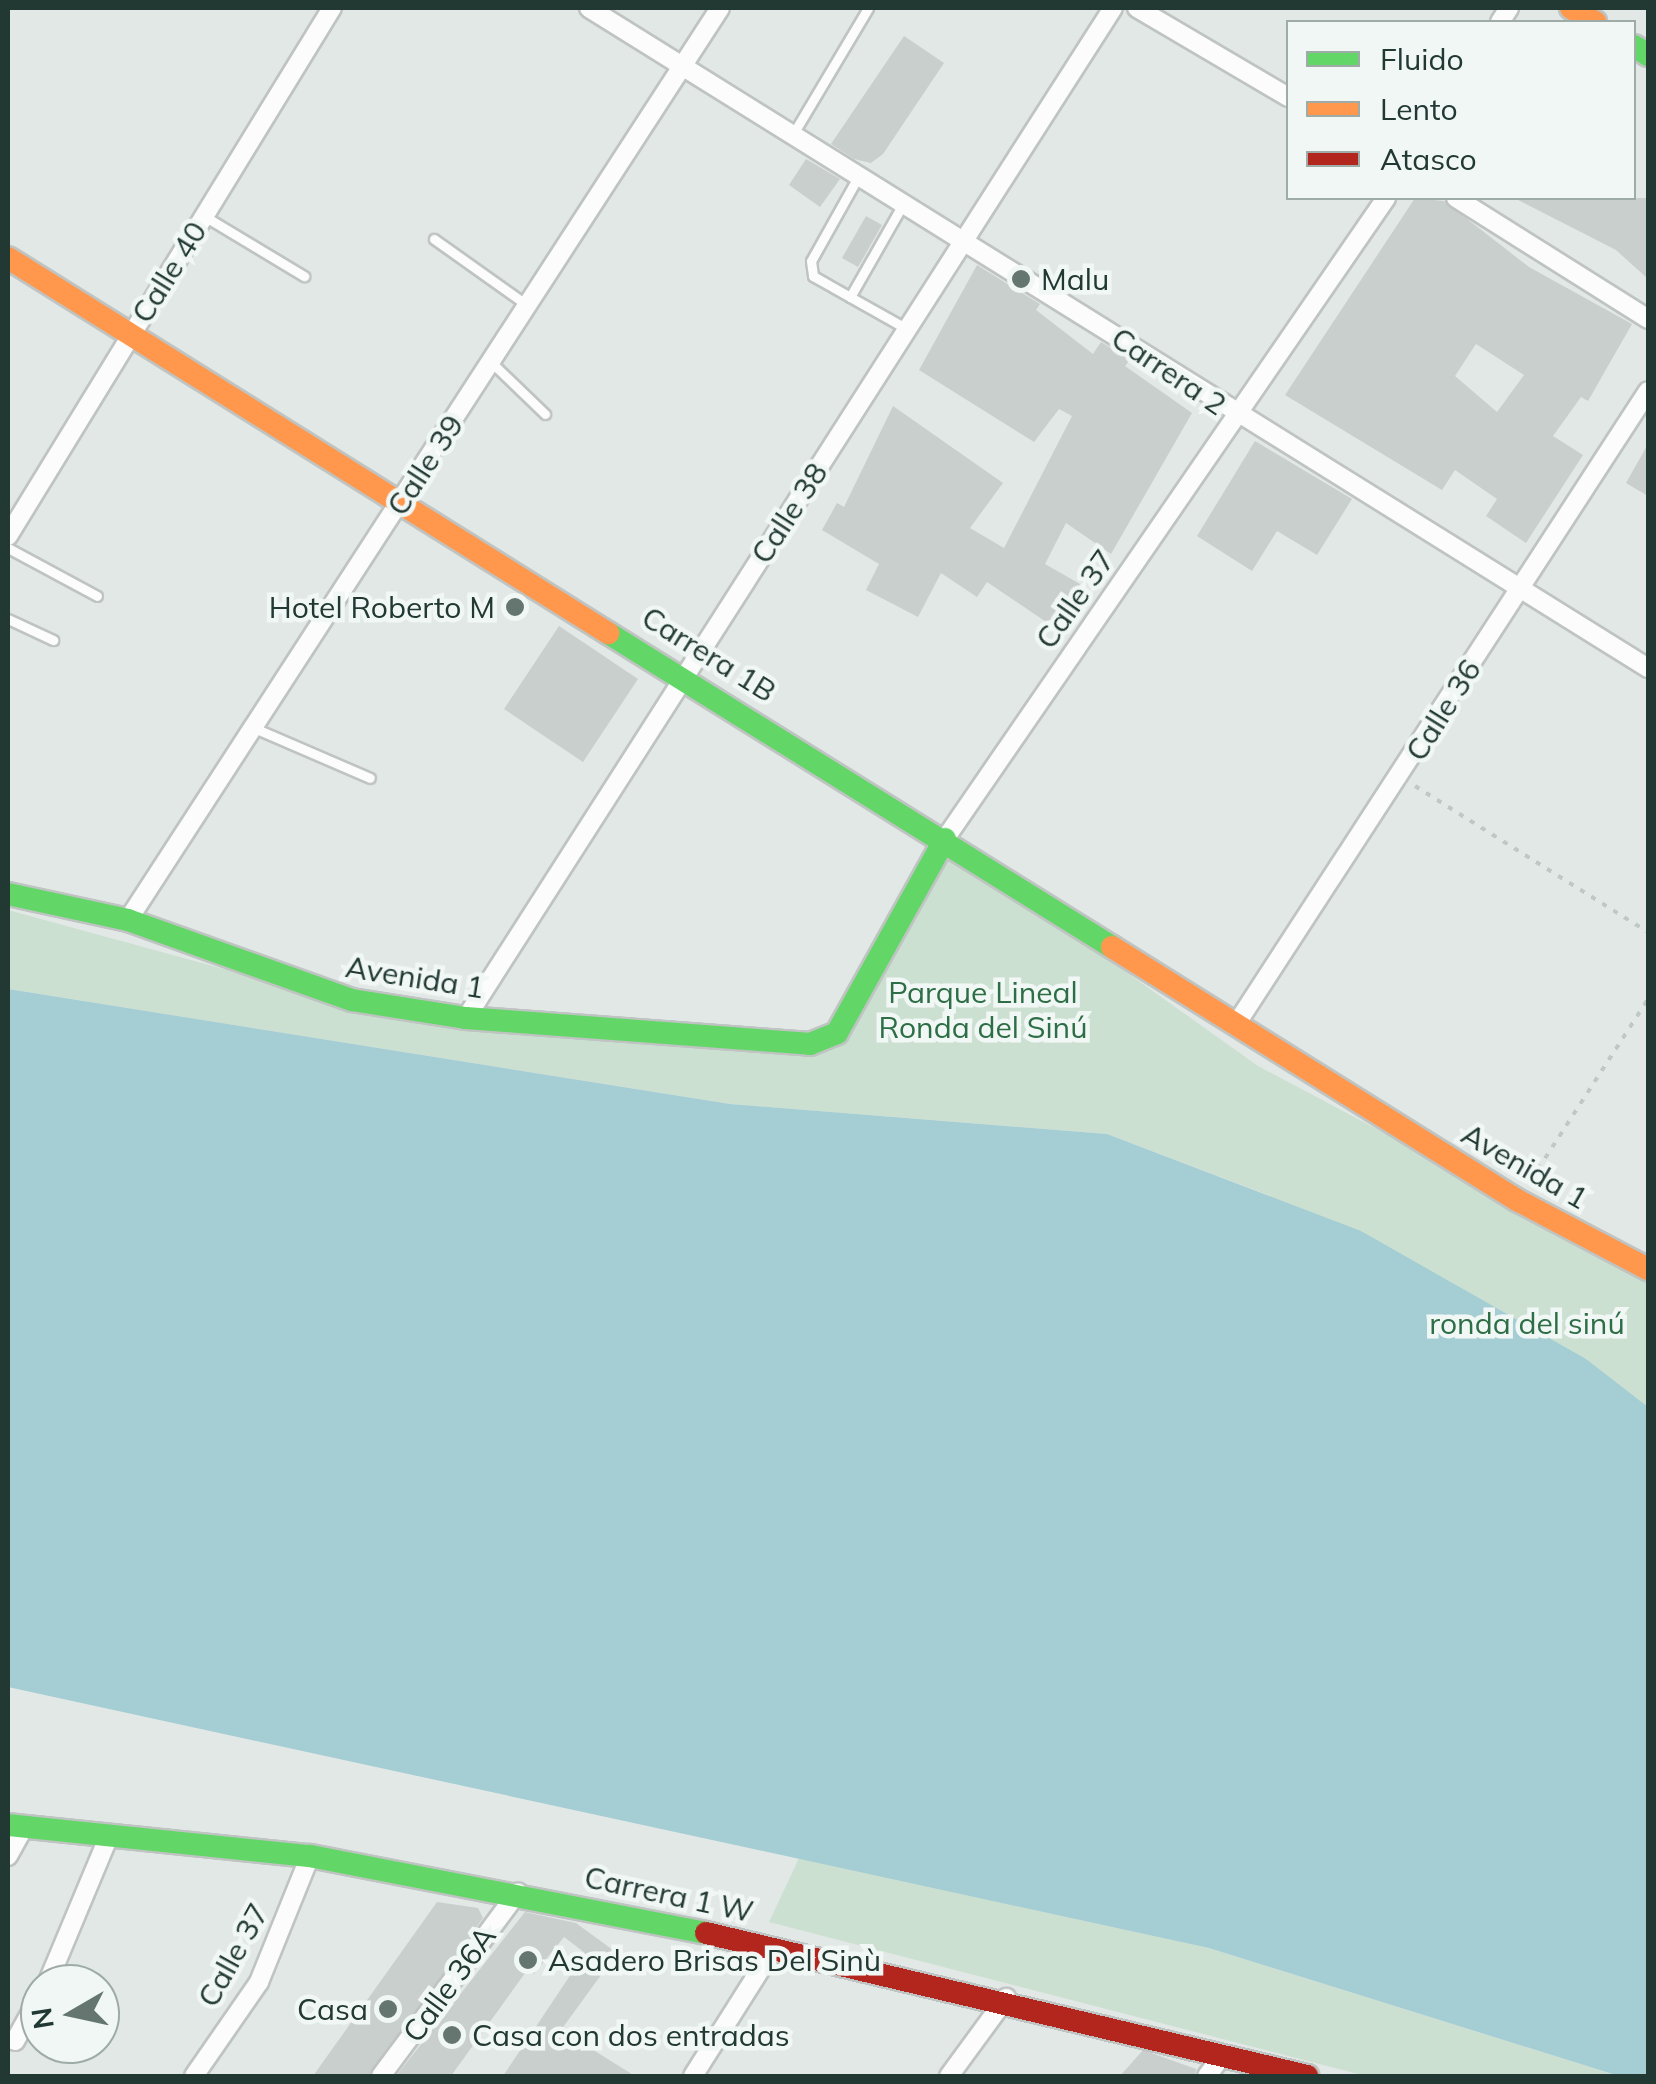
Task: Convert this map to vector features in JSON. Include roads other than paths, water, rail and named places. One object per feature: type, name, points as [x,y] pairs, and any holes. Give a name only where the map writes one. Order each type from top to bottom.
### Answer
[{"type":"street","name":"Calle 40","points":[[8,536],[332,8]]},
{"type":"street","name":"Carrera 2","points":[[589,8],[862,170],[1237,416],[1648,668]]},
{"type":"street","name":"Calle 39","points":[[128,920],[720,8]]},
{"type":"street","name":"Calle 38","points":[[466,1018],[1113,8]]},
{"type":"street","points":[[1138,8],[1286,96]]},
{"type":"street","name":"Calle 37","points":[[828,1042],[946,839],[1385,200]]},
{"type":"street","points":[[1459,200],[1648,319]]},
{"type":"street","name":"Carrera 1B","points":[[8,258],[686,674],[1235,1026],[1374,1109]]},
{"type":"street","name":"Calle 36","points":[[1235,1026],[1401,778],[1648,391]]},
{"type":"street","name":"Avenida 1","points":[[8,894],[128,920],[276,978],[466,1018],[828,1042]]},
{"type":"street","name":"Avenida 1","points":[[1374,1109],[1517,1200],[1648,1270]]},
{"type":"street","points":[[8,1856],[16,1826]]},
{"type":"street","name":"Carrera 1 W","points":[[16,1826],[310,1856],[518,1892],[1006,1998],[1307,2076]]},
{"type":"street","points":[[55,1964],[108,1838]]},
{"type":"street","name":"Calle 37","points":[[194,2076],[259,1982],[310,1856]]},
{"type":"street","name":"Calle 36A","points":[[381,2076],[518,1892]]},
{"type":"street","points":[[692,2076],[774,1948]]},
{"type":"street","points":[[949,2076],[1006,1998]]},
{"type":"street","points":[[15,2041],[20,2032]]},
{"type":"street","points":[[1208,2076],[1222,2056]]},
{"type":"lane","points":[[796,129],[868,8]]},
{"type":"lane","points":[[862,170],[811,261],[813,276],[907,329]]},
{"type":"lane","points":[[850,297],[906,198]]},
{"type":"lane","points":[[204,216],[304,276]]},
{"type":"lane","points":[[434,239],[527,306]]},
{"type":"lane","points":[[491,362],[545,414]]},
{"type":"lane","points":[[8,548],[97,596]]},
{"type":"lane","points":[[8,619],[52,640]]},
{"type":"lane","points":[[254,728],[370,778]]},
{"type":"water","points":[[8,989],[730,1104],[1107,1134],[1361,1231],[1586,1359],[1648,1407],[1648,2076],[1619,2076],[1209,1948],[8,1687]]},
{"type":"place","name":"Malu","points":[[1021,279]]},
{"type":"place","name":"Hotel Roberto M","points":[[515,607]]},
{"type":"place","name":"Asadero Brisas Del Sinù","points":[[528,1960]]},
{"type":"place","name":"Casa","points":[[388,2009]]},
{"type":"place","name":"Casa con dos entradas","points":[[452,2035]]},
{"type":"park label","name":"Parque Lineal Ronda del Sinú","points":[[983,1009]]},
{"type":"park label","name":"ronda del sinú","points":[[1527,1323]]}]
